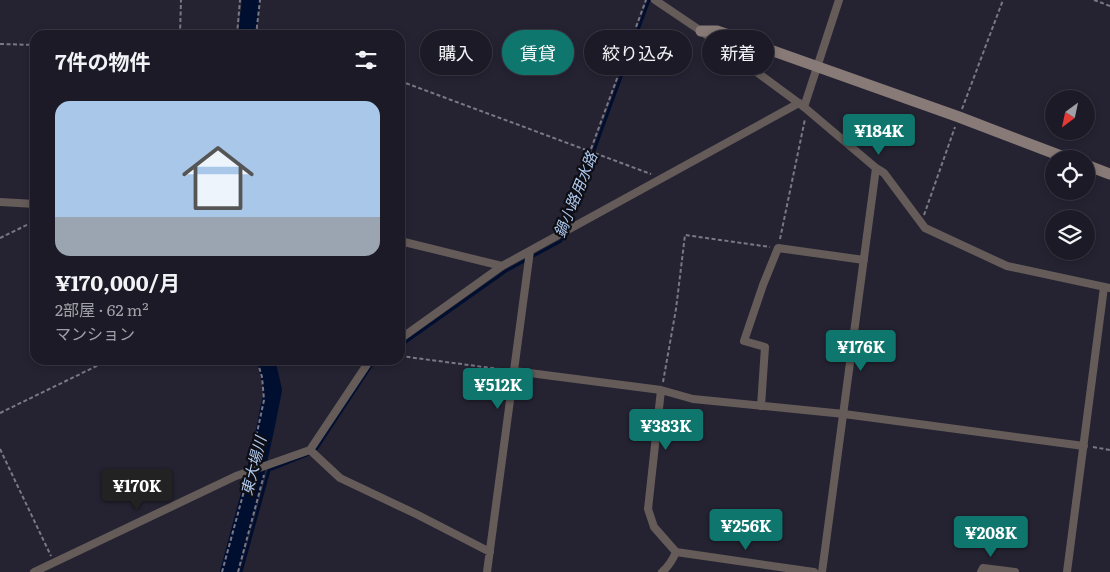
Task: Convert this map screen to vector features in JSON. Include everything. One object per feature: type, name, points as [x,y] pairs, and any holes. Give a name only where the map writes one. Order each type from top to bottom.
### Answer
[{"type":"street","points":[[656,0],[803,107],[884,173],[926,228],[1007,266],[1107,287],[1067,572]]},
{"type":"street","points":[[405,335],[502,266],[660,179],[803,107],[839,0]]},
{"type":"street","points":[[701,31],[717,31],[959,117],[1045,150]]},
{"type":"street","points":[[822,572],[876,168]]},
{"type":"street","points":[[1095,168],[1110,174]]},
{"type":"street","points":[[0,202],[30,204]]},
{"type":"street","points":[[405,242],[502,266]]},
{"type":"street","points":[[761,406],[765,347],[744,341],[778,248],[864,260]]},
{"type":"street","points":[[487,572],[530,251]]},
{"type":"street","points":[[34,572],[236,476],[310,450],[367,365]]},
{"type":"street","points":[[514,371],[661,390],[693,399],[844,414],[1084,446]]},
{"type":"street","points":[[661,390],[648,509],[654,527],[676,552],[814,572]]},
{"type":"street","points":[[310,450],[340,478],[490,552]]},
{"type":"street","points":[[662,572],[674,558],[676,552]]},
{"type":"street","points":[[981,572],[983,568],[1015,572]]},
{"type":"path","points":[[180,30],[181,0]]},
{"type":"path","points":[[237,30],[240,0]]},
{"type":"path","points":[[256,29],[260,0]]},
{"type":"path","points":[[560,234],[646,0]]},
{"type":"path","points":[[1094,0],[1110,6]]},
{"type":"path","points":[[0,44],[30,45]]},
{"type":"path","points":[[405,83],[648,172],[660,179]]},
{"type":"path","points":[[661,390],[676,309],[684,235],[778,248],[803,107]]},
{"type":"path","points":[[0,238],[30,223]]},
{"type":"path","points":[[405,357],[514,371]]},
{"type":"path","points":[[0,413],[99,365]]},
{"type":"path","points":[[222,572],[249,471],[264,400],[262,377],[258,365]]},
{"type":"path","points":[[1084,446],[1110,450]]},
{"type":"path","points":[[0,449],[54,562]]},
{"type":"path","points":[[238,572],[267,464]]},
{"type":"waterway","name":"東大場川","points":[[248,30],[251,0]]},
{"type":"waterway","name":"鍋小路用水路","points":[[405,342],[506,271],[561,241],[649,0]]},
{"type":"waterway","name":"東大場川","points":[[229,572],[254,479],[273,390],[267,365]]},
{"type":"waterway","name":"鍋小路用水路","points":[[241,572],[269,470],[309,454],[317,448],[372,365]]}]
